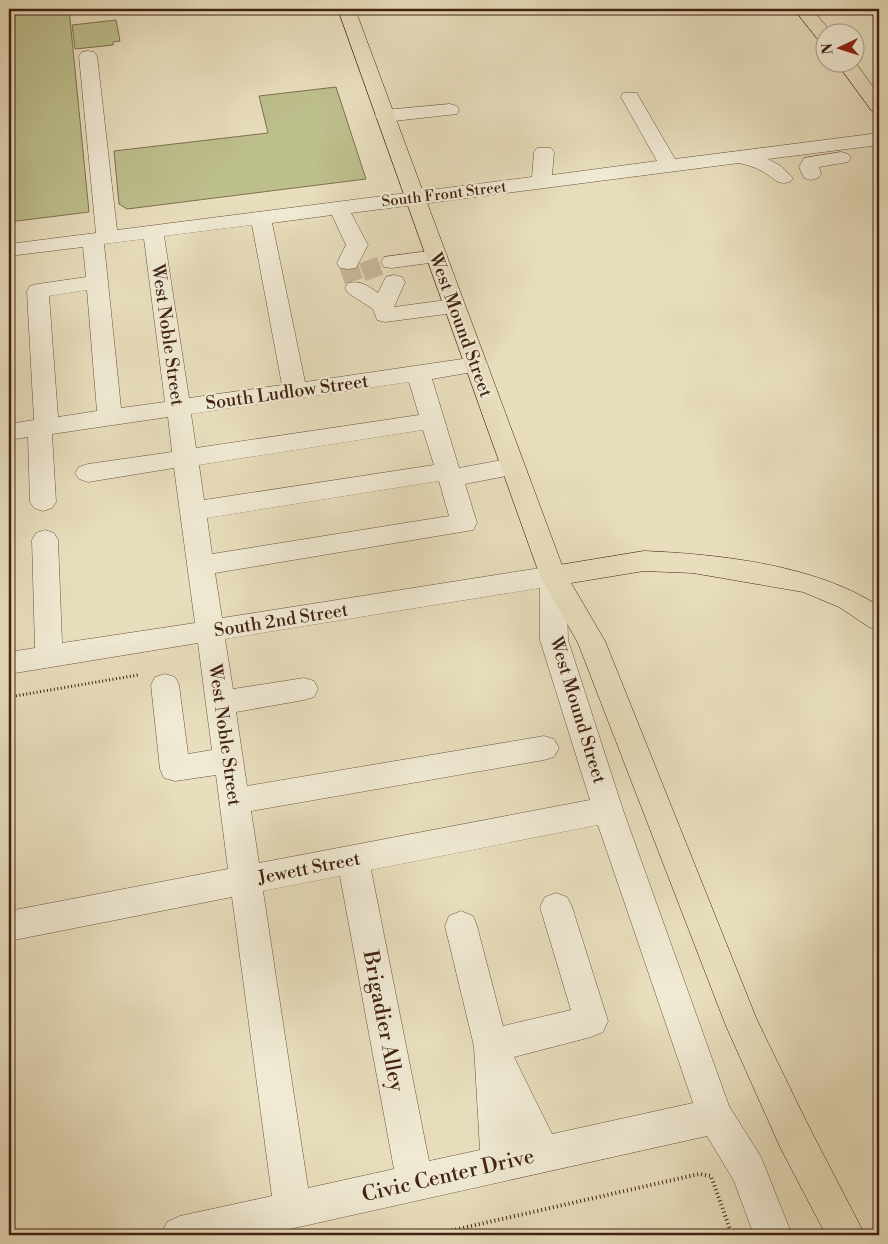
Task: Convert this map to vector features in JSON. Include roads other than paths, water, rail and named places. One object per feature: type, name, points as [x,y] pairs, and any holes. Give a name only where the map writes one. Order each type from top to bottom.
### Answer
[{"type":"main road","name":"West Mound Street","points":[[346,9],[553,576]]},
{"type":"main road","points":[[803,9],[816,25]]},
{"type":"main road","points":[[853,72],[879,107]]},
{"type":"main road","points":[[846,1235],[794,1136],[743,1026],[592,641],[553,576],[644,561],[693,563],[807,583],[849,600],[879,620]]},
{"type":"street","points":[[88,56],[100,238],[97,282],[110,417]]},
{"type":"street","points":[[630,97],[669,165]]},
{"type":"street","points":[[385,116],[450,110]]},
{"type":"street","name":"South Front Street","points":[[9,250],[879,139]]},
{"type":"street","points":[[811,174],[808,167],[811,162],[859,156],[879,150]]},
{"type":"street","points":[[542,181],[544,152]]},
{"type":"street","points":[[740,157],[765,164],[777,171],[783,178]]},
{"type":"street","points":[[338,208],[372,268],[385,315],[454,306]]},
{"type":"street","points":[[261,218],[295,391]]},
{"type":"street","name":"West Noble Street","points":[[153,231],[293,1210]]},
{"type":"street","points":[[372,268],[436,256]]},
{"type":"street","points":[[372,268],[383,306]]},
{"type":"street","points":[[43,502],[43,427],[38,291],[97,282]]},
{"type":"street","name":"South Ludlow Street","points":[[9,432],[476,365]]},
{"type":"street","points":[[201,566],[464,523],[418,373]]},
{"type":"street","points":[[88,473],[432,421]]},
{"type":"street","points":[[193,510],[449,474],[513,467]]},
{"type":"street","points":[[45,540],[49,657]]},
{"type":"street","name":"South 2nd Street","points":[[9,663],[553,576]]},
{"type":"street","name":"West Mound Street","points":[[553,576],[554,640],[608,810],[715,1116],[748,1170],[773,1235]]},
{"type":"street","points":[[156,679],[175,770],[229,760]]},
{"type":"street","points":[[220,703],[304,690]]},
{"type":"street","points":[[235,801],[544,748]]},
{"type":"street","name":"Jewett Street","points":[[9,926],[608,810]]},
{"type":"street","name":"Brigadier Alley","points":[[353,860],[415,1183]]},
{"type":"street","points":[[491,1046],[591,1021],[556,908]]},
{"type":"street","points":[[461,926],[491,1046],[499,1163]]},
{"type":"street","points":[[491,1046],[542,1154]]},
{"type":"street","name":"Civic Center Drive","points":[[180,1235],[715,1116]]},
{"type":"tunnel","points":[[368,260],[377,285]]},
{"type":"tunnel","points":[[348,263],[356,288]]}]
